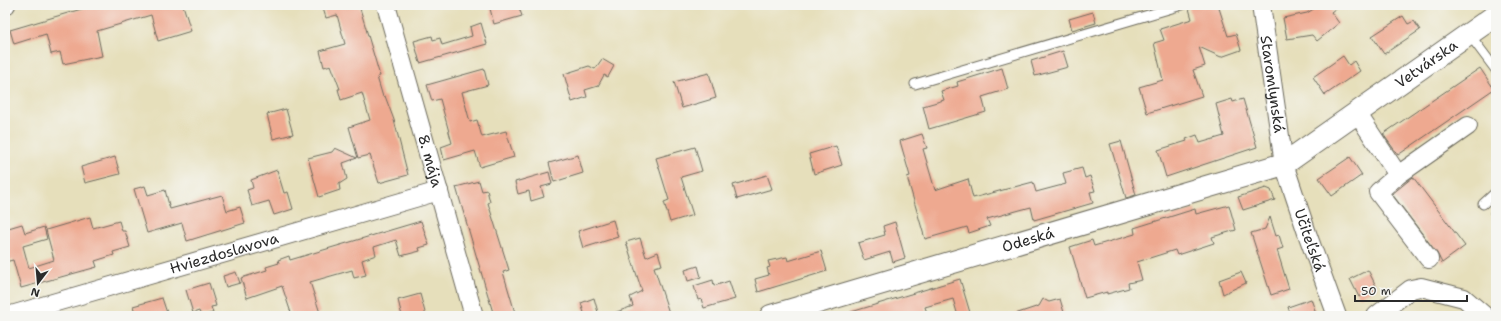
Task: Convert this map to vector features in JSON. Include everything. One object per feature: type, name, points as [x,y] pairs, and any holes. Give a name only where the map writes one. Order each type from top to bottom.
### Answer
[{"type":"street","name":"8. mája","points":[[386,5],[474,316]]},
{"type":"street","name":"Staromlynská","points":[[1261,5],[1284,164]]},
{"type":"street","name":"Vetvárska","points":[[1284,164],[1496,14]]},
{"type":"street","points":[[1356,113],[1398,175]]},
{"type":"street","points":[[1428,259],[1378,192],[1398,175],[1468,126]]},
{"type":"street","name":"Odeská","points":[[771,316],[1284,164]]},
{"type":"street","name":"Učiteľská","points":[[1284,164],[1337,316]]},
{"type":"street","name":"Hviezdoslavova","points":[[8,316],[439,191]]},
{"type":"street","points":[[1376,316],[1411,289],[1421,287],[1464,298],[1485,316]]},
{"type":"lane","points":[[915,84],[1182,5]]},
{"type":"lane","points":[[1469,34],[1496,70]]},
{"type":"lane","points":[[1483,204],[1496,192]]},
{"type":"building","points":[[95,5],[183,5],[191,31],[158,41],[151,15],[97,31],[102,56],[63,64],[60,52],[51,54],[46,34],[14,44],[10,30]]},
{"type":"building","points":[[322,5],[359,5],[380,76],[377,77],[383,97],[385,96],[394,120],[408,175],[379,183],[370,155],[358,158],[349,127],[370,120],[362,93],[341,100],[338,89],[340,89],[331,65],[324,67],[320,51],[345,44],[337,15],[326,18]]},
{"type":"building","points":[[489,5],[518,5],[522,16],[494,24]]},
{"type":"building","points":[[1188,5],[1218,5],[1228,36],[1236,34],[1241,50],[1221,57],[1199,47],[1205,66],[1193,70],[1202,96],[1147,113],[1139,87],[1163,80],[1154,43],[1164,40],[1160,29],[1192,19]]},
{"type":"building","points":[[1320,5],[1340,5],[1331,12],[1339,23],[1317,41],[1312,35],[1287,39],[1283,18],[1307,13]]},
{"type":"building","points":[[1093,12],[1096,23],[1072,30],[1069,19]]},
{"type":"building","points":[[1403,16],[1408,24],[1414,21],[1420,30],[1384,54],[1372,36]]},
{"type":"building","points":[[481,23],[487,44],[420,63],[414,41],[432,36],[433,40],[440,38],[442,45],[472,36],[470,27]]},
{"type":"building","points":[[1063,51],[1068,67],[1035,76],[1031,61]]},
{"type":"building","points":[[1343,56],[1349,65],[1354,61],[1360,71],[1325,95],[1313,77]]},
{"type":"building","points":[[602,59],[614,66],[608,77],[604,75],[598,86],[585,90],[587,97],[572,102],[564,74],[589,66],[595,69]]},
{"type":"building","points":[[1002,68],[1008,89],[982,97],[986,112],[929,129],[923,106],[944,100],[941,91],[958,86],[957,82]]},
{"type":"building","points":[[1480,68],[1494,89],[1398,155],[1383,134]]},
{"type":"building","points":[[484,69],[488,85],[462,92],[470,122],[477,120],[482,137],[506,131],[514,157],[480,167],[475,151],[444,160],[441,147],[452,143],[440,99],[432,101],[427,85]]},
{"type":"building","points":[[709,73],[716,98],[682,108],[674,82]]},
{"type":"building","points":[[1232,99],[1233,102],[1243,99],[1257,147],[1166,177],[1158,150],[1187,141],[1186,139],[1197,135],[1200,143],[1224,136],[1216,104]]},
{"type":"building","points":[[286,109],[293,134],[273,139],[267,114]]},
{"type":"building","points":[[922,134],[927,148],[923,149],[935,190],[968,179],[973,198],[1033,182],[1036,192],[1066,184],[1063,173],[1082,168],[1085,178],[1090,176],[1095,191],[1090,192],[1093,203],[1034,220],[1031,207],[987,219],[990,226],[969,233],[967,227],[925,239],[907,177],[910,176],[900,141]]},
{"type":"building","points":[[1121,141],[1136,195],[1126,198],[1110,144]]},
{"type":"building","points":[[836,146],[842,165],[814,174],[809,154]]},
{"type":"building","points":[[695,147],[702,171],[681,177],[693,215],[670,222],[664,202],[669,200],[656,158]]},
{"type":"building","points":[[335,148],[357,158],[343,163],[347,179],[339,184],[340,190],[319,197],[308,158],[332,152]]},
{"type":"building","points":[[578,155],[583,173],[554,182],[549,163]]},
{"type":"building","points":[[115,157],[120,174],[85,183],[81,167]]},
{"type":"building","points":[[1350,157],[1362,175],[1332,196],[1319,178]]},
{"type":"building","points":[[277,170],[284,193],[288,192],[293,209],[274,215],[269,201],[252,206],[247,190],[253,188],[251,180]]},
{"type":"building","points":[[549,172],[552,184],[541,187],[544,197],[531,201],[529,191],[518,194],[515,182]]},
{"type":"building","points":[[767,175],[772,189],[737,199],[733,185]]},
{"type":"building","points":[[1413,177],[1465,246],[1442,263],[1437,253],[1392,194]]},
{"type":"building","points":[[479,181],[482,191],[487,190],[490,202],[488,203],[509,270],[503,272],[516,316],[494,316],[456,187]]},
{"type":"building","points":[[145,186],[148,195],[165,190],[170,209],[222,195],[227,211],[240,207],[245,223],[187,241],[182,223],[147,233],[134,189]]},
{"type":"building","points":[[1266,188],[1271,190],[1275,200],[1243,210],[1238,197]]},
{"type":"building","points":[[1229,205],[1236,230],[1212,237],[1214,243],[1177,255],[1175,250],[1137,262],[1142,280],[1128,283],[1129,288],[1085,298],[1070,247],[1092,240],[1094,246],[1135,234],[1134,228],[1195,209],[1196,214]]},
{"type":"building","points":[[90,217],[93,228],[119,221],[122,231],[125,231],[130,247],[113,252],[114,255],[95,261],[97,267],[21,288],[13,260],[5,262],[5,229],[22,224],[25,233],[44,227],[47,239],[23,246],[29,268],[54,260],[46,230]]},
{"type":"building","points":[[1270,217],[1276,236],[1279,235],[1283,248],[1277,250],[1289,289],[1271,295],[1251,233],[1265,229]]},
{"type":"building","points":[[613,220],[618,237],[583,248],[578,231]]},
{"type":"building","points":[[421,221],[429,245],[419,248],[420,251],[401,256],[396,240],[374,247],[376,255],[362,260],[366,275],[354,278],[352,270],[310,282],[320,313],[310,316],[292,316],[282,286],[247,298],[241,278],[267,270],[266,267],[279,263],[278,260],[289,256],[290,260]]},
{"type":"building","points":[[895,222],[905,258],[893,262],[890,252],[864,260],[858,243],[885,235],[883,226]]},
{"type":"building","points":[[640,238],[646,257],[658,252],[662,265],[654,267],[670,316],[612,316],[611,314],[633,306],[630,297],[642,291],[626,242]]},
{"type":"building","points":[[821,251],[827,271],[758,292],[755,279],[769,275],[767,268],[770,267],[768,261],[787,257],[788,261]]},
{"type":"building","points":[[698,266],[701,277],[688,281],[685,270]]},
{"type":"building","points":[[1368,270],[1377,288],[1359,297],[1350,279]]},
{"type":"building","points":[[236,272],[240,283],[226,287],[223,276]]},
{"type":"building","points":[[1241,272],[1246,283],[1223,294],[1219,280]]},
{"type":"building","points":[[960,279],[971,316],[958,316],[953,299],[925,307],[928,316],[849,316],[848,313]]},
{"type":"building","points":[[713,280],[714,286],[729,281],[735,299],[704,308],[701,299],[698,300],[694,286]]},
{"type":"building","points":[[209,283],[216,306],[211,307],[213,313],[201,316],[199,311],[193,313],[186,290]]},
{"type":"building","points":[[420,294],[426,316],[402,316],[398,300]]},
{"type":"building","points":[[162,298],[168,316],[136,316],[133,306]]},
{"type":"building","points":[[594,298],[599,316],[585,316],[581,303]]},
{"type":"building","points":[[1043,299],[1049,302],[1060,299],[1065,316],[1016,316],[1015,314],[1039,306]]},
{"type":"building","points":[[1311,299],[1317,316],[1291,316],[1288,307]]}]
